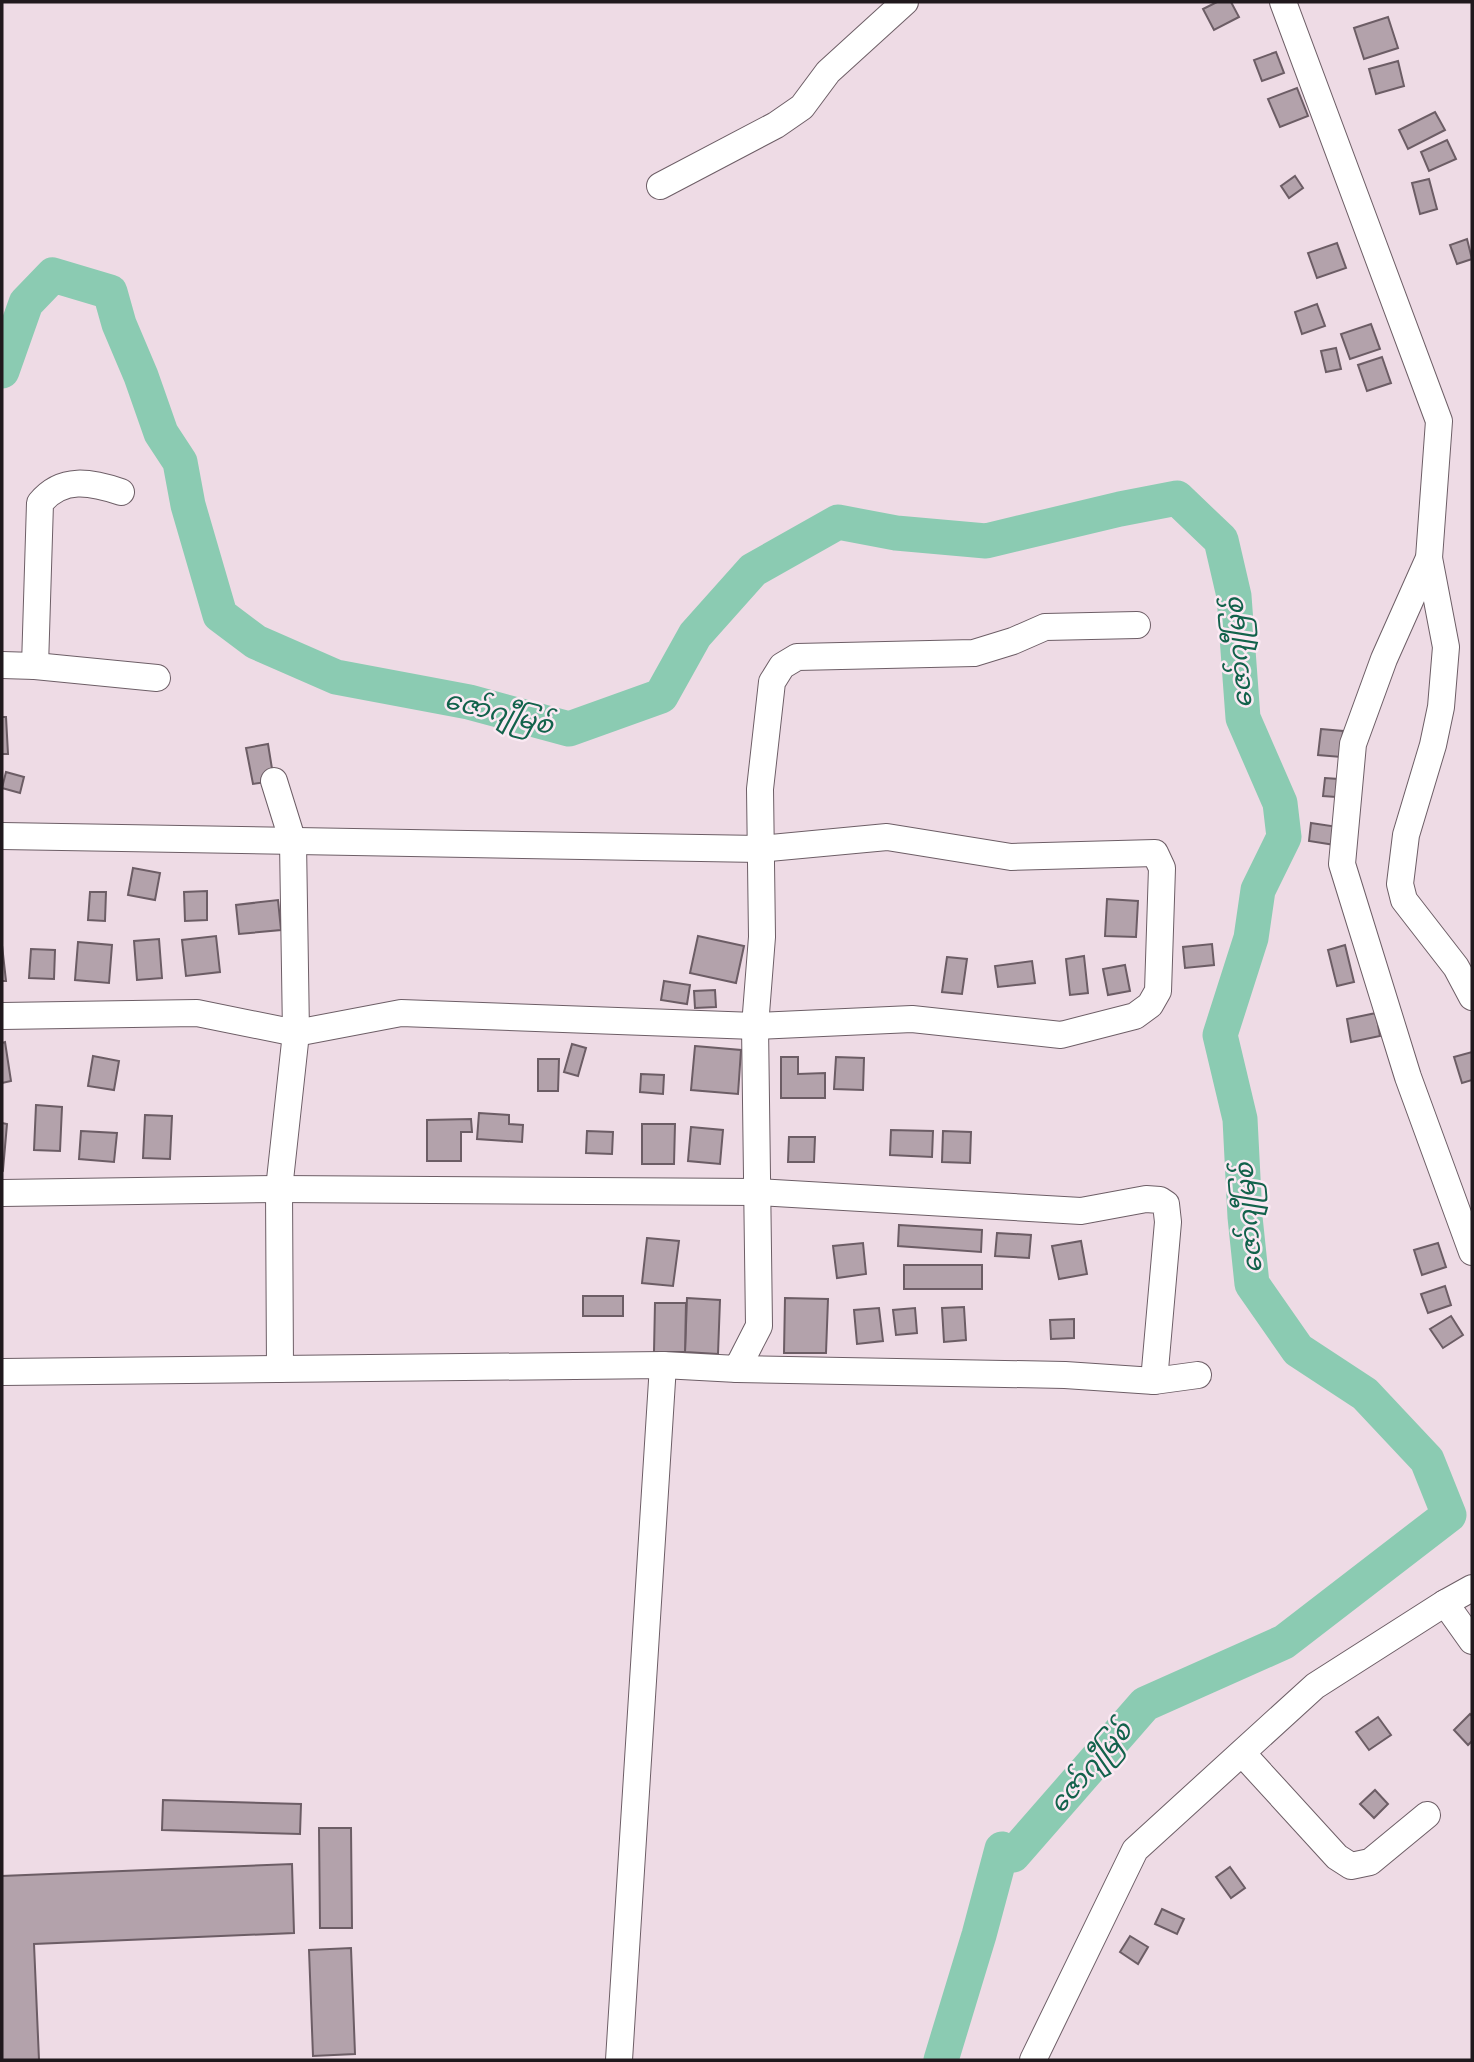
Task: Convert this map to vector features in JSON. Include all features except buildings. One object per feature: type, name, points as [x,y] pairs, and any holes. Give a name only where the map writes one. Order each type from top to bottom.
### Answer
[{"type":"street","points":[[660,186],[776,125],[802,107],[828,72],[905,2]]},
{"type":"street","points":[[1283,2],[1439,421],[1429,558],[1446,648],[1441,707],[1433,745],[1406,835],[1400,884],[1404,900],[1456,967],[1472,996]]},
{"type":"street","points":[[36,666],[40,503],[47,494],[64,485],[94,484],[121,492]]},
{"type":"street","points":[[1429,558],[1384,659],[1353,744],[1342,864],[1408,1077],[1472,1252]]},
{"type":"street","points":[[737,1368],[758,1326],[755,1026],[762,937],[760,789],[772,682],[782,666],[797,657],[974,653],[1045,627],[1137,625]]},
{"type":"street","points":[[2,666],[36,666],[156,678]]},
{"type":"street","points":[[274,781],[293,842],[296,1032],[279,1189],[280,1369]]},
{"type":"street","points":[[2,836],[760,849],[887,837],[1011,857],[1155,853],[1162,868],[1158,991],[1150,1005],[1135,1016],[1061,1035],[912,1019],[755,1026],[401,1013],[296,1032],[197,1013],[2,1016]]},
{"type":"street","points":[[2,1193],[279,1189],[757,1192],[1082,1211],[1146,1199],[1160,1200],[1166,1204],[1168,1222],[1154,1381]]},
{"type":"street","points":[[619,2060],[663,1365]]},
{"type":"street","points":[[2,1372],[663,1365],[1065,1375],[1154,1381],[1198,1375]]},
{"type":"street","points":[[1033,2060],[1135,1850],[1315,1686],[1472,1588]]},
{"type":"street","points":[[1445,1603],[1472,1642]]},
{"type":"street","points":[[1242,1753],[1337,1857],[1351,1866],[1370,1862],[1427,1815]]},
{"type":"waterway","name":"ဇော်ဂျီမြစ်","points":[[2,371],[26,303],[53,275],[110,292],[119,324],[161,433],[180,462],[188,505],[220,615],[256,642],[336,677],[469,702],[569,729],[661,696],[695,635],[753,570],[838,522],[896,533],[986,541],[1177,498],[1221,540],[1234,596],[1243,718],[1280,803],[1284,837],[1258,890],[1251,938],[1220,1035],[1240,1119],[1245,1217],[1252,1284],[1298,1350],[1365,1394],[1427,1460],[1449,1515],[1284,1642],[1145,1704],[1013,1855],[1002,1849],[941,2060]]}]
